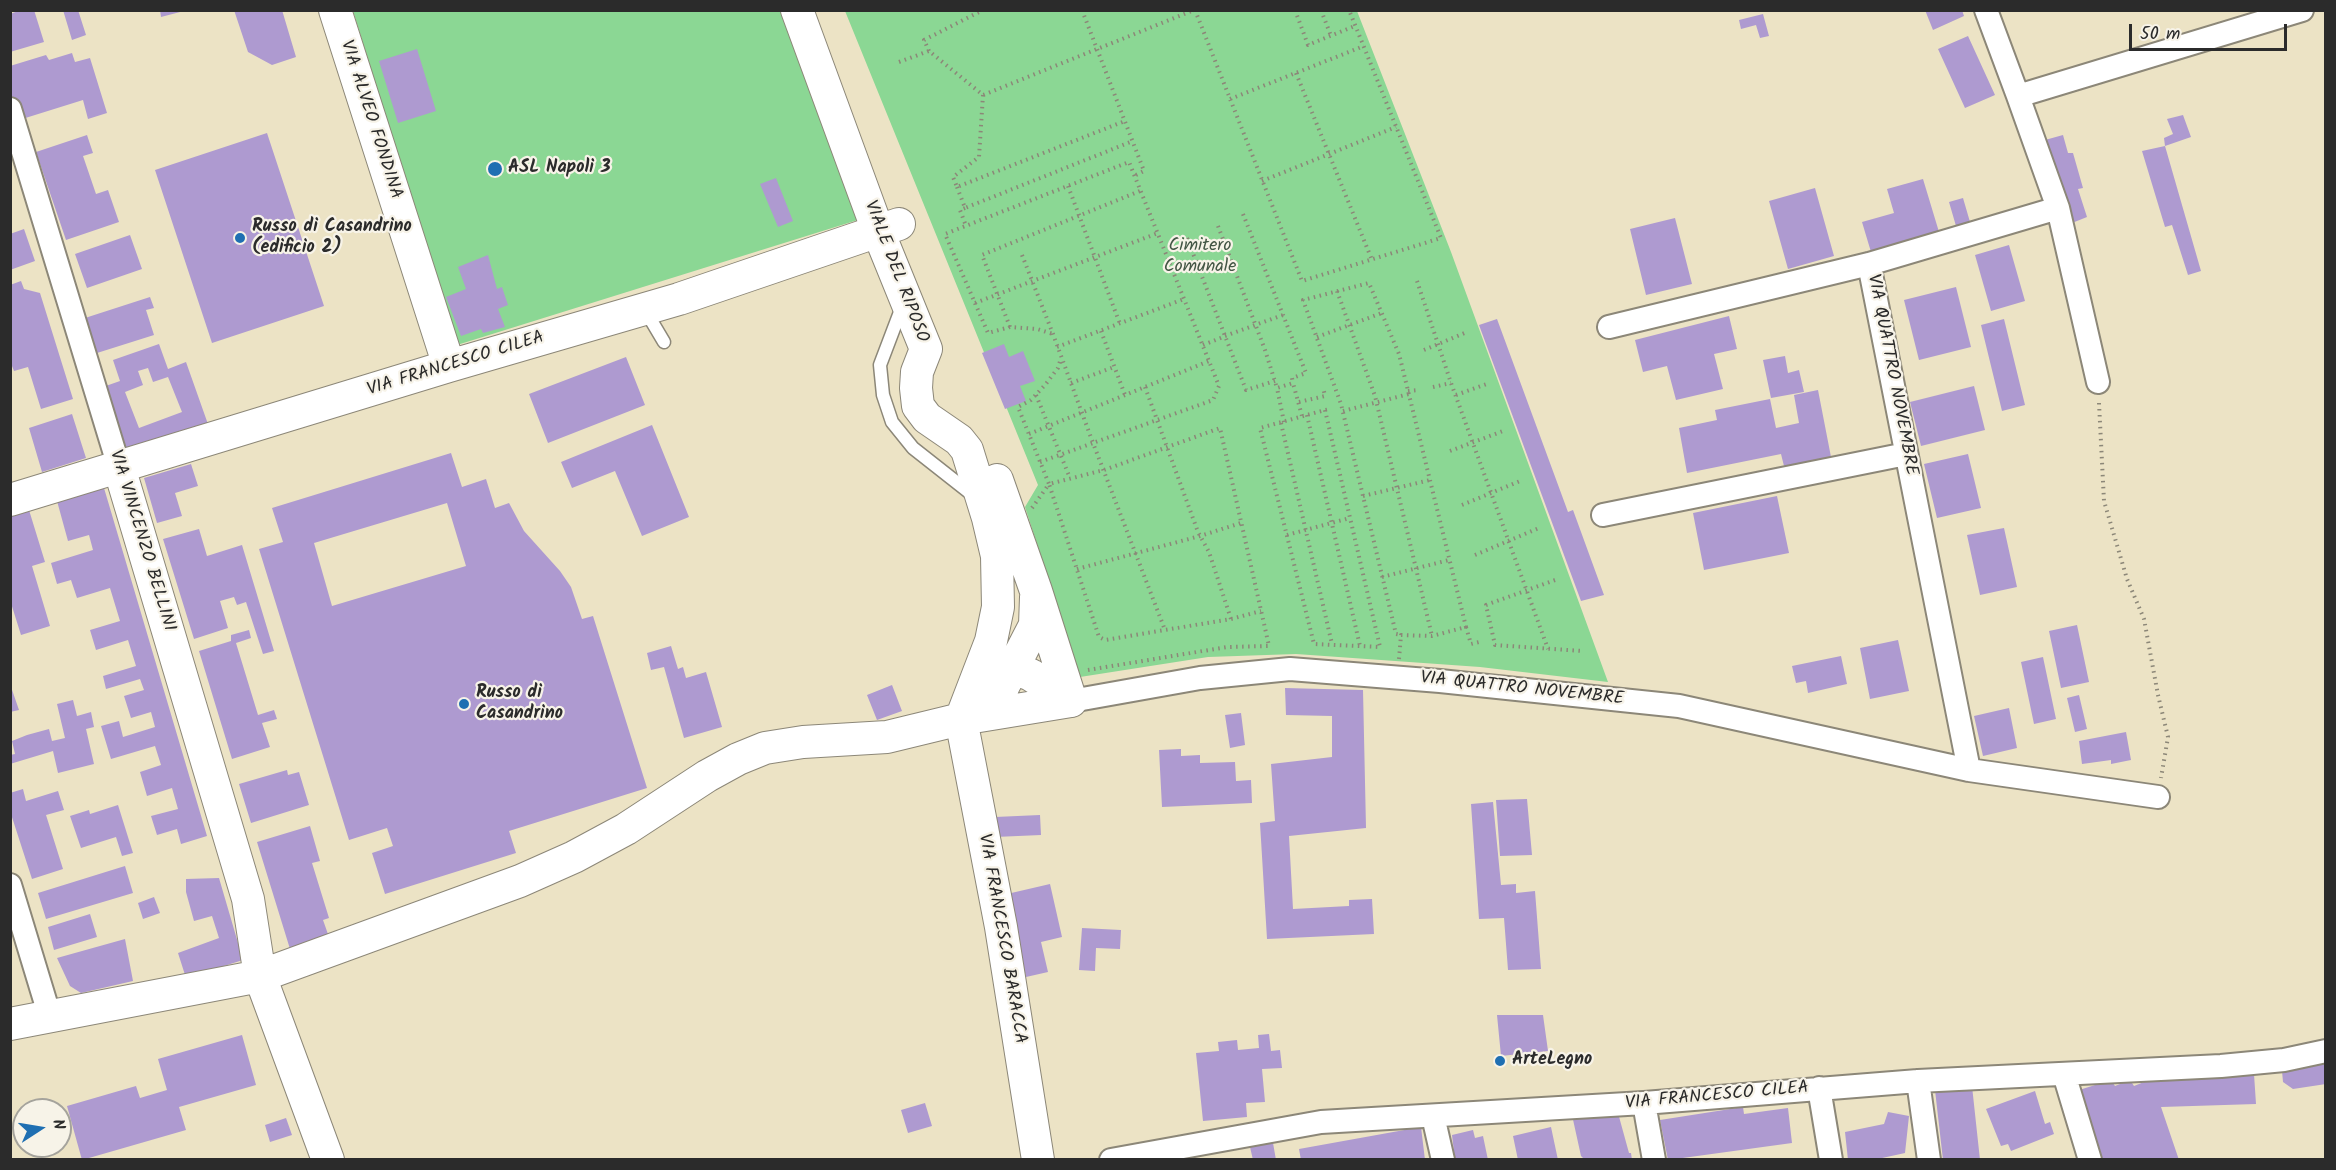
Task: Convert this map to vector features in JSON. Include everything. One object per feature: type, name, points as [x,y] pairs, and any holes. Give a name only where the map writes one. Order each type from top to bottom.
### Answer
[{"type":"street","name":"VIA ALVEO FONDINA","points":[[335,10],[449,366]]},
{"type":"street","name":"VIALE DEL RIPOSO","points":[[797,10],[889,227],[946,348],[935,382],[938,399],[948,413],[977,432],[982,439],[1036,591],[1071,701]]},
{"type":"street","name":"VIALE DEL RIPOSO","points":[[817,10],[889,227],[905,297],[926,349],[917,372],[918,406],[927,418],[959,440],[967,450],[972,494],[997,556],[998,607],[982,661],[975,717]]},
{"type":"street","points":[[1986,10],[2058,208],[2098,382]]},
{"type":"street","points":[[2018,96],[2302,10]]},
{"type":"street","name":"VIA VINCENZO BELLINI","points":[[10,109],[248,899],[260,976],[328,1160]]},
{"type":"street","name":"VIA QUATTRO NOVEMBRE","points":[[1609,327],[1869,264],[2058,208]]},
{"type":"street","name":"VIA FRANCESCO CILEA","points":[[10,500],[449,366],[645,309],[889,227]]},
{"type":"street","name":"VIA QUATTRO NOVEMBRE","points":[[1869,264],[1969,770]]},
{"type":"street","points":[[1603,515],[1906,454]]},
{"type":"street","name":"VIALE DEL RIPOSO","points":[[975,717],[1019,655],[1035,625],[1036,591]]},
{"type":"street","points":[[994,625],[996,641],[1003,649],[1015,651],[1031,675],[1071,701]]},
{"type":"street","points":[[982,661],[1019,655]]},
{"type":"street","name":"VIA QUATTRO NOVEMBRE","points":[[1071,701],[1200,678],[1290,669],[1440,681],[1679,706],[1969,770],[2158,797]]},
{"type":"street","points":[[10,1024],[260,976],[520,881],[574,857],[626,829],[708,776],[738,759],[765,748],[803,742],[887,737],[975,717],[1071,701]]},
{"type":"street","name":"VIA FRANCESCO BARACCA","points":[[975,717],[1001,927],[1038,1160]]},
{"type":"street","points":[[10,885],[50,1017]]},
{"type":"street","name":"VIA FRANCESCO CILEA","points":[[1111,1160],[1321,1122],[1644,1103],[1918,1081],[2221,1066],[2284,1060],[2325,1051]]},
{"type":"street","points":[[2064,1074],[2090,1160]]},
{"type":"street","points":[[1918,1081],[1929,1160]]},
{"type":"street","points":[[1818,1088],[1831,1160]]},
{"type":"street","points":[[1644,1103],[1654,1160]]},
{"type":"street","points":[[1433,1116],[1443,1160]]},
{"type":"lane","points":[[645,309],[664,342]]},
{"type":"path","points":[[983,10],[924,40],[929,51],[983,95]]},
{"type":"path","points":[[1082,10],[1144,171],[1134,176]]},
{"type":"path","points":[[983,95],[1195,10],[1302,281],[1441,238],[1349,10]]},
{"type":"path","points":[[1295,10],[1308,45],[1355,26]]},
{"type":"path","points":[[1321,10],[1331,36]]},
{"type":"path","points":[[1230,99],[1364,46]]},
{"type":"path","points":[[899,62],[929,51]]},
{"type":"path","points":[[1296,73],[1372,260]]},
{"type":"path","points":[[965,208],[953,177],[979,157],[983,95]]},
{"type":"path","points":[[957,187],[1125,121]]},
{"type":"path","points":[[1262,181],[1396,126]]},
{"type":"path","points":[[966,226],[960,210],[1133,141]]},
{"type":"path","points":[[1040,462],[1213,400],[1219,386],[1128,162],[945,234],[988,333],[1010,327],[1037,329],[1053,334]]},
{"type":"path","points":[[1068,186],[1120,324]]},
{"type":"path","points":[[1010,327],[982,255],[1140,191]]},
{"type":"path","points":[[1243,214],[1305,373],[1292,378],[1293,383],[1332,523],[1360,646]]},
{"type":"path","points":[[1218,226],[1277,388],[1305,530],[1332,644]]},
{"type":"path","points":[[975,303],[1158,233]]},
{"type":"path","points":[[1187,238],[1246,390],[1275,381]]},
{"type":"path","points":[[1022,255],[1165,630]]},
{"type":"path","points":[[1417,281],[1451,383],[1548,649]]},
{"type":"path","points":[[1466,627],[1432,636],[1396,634],[1342,411],[1303,300],[1369,283],[1399,354],[1471,644],[1479,642]]},
{"type":"path","points":[[1336,291],[1350,324],[1376,403],[1432,636]]},
{"type":"path","points":[[1057,347],[1184,299]]},
{"type":"path","points":[[1317,338],[1382,312]]},
{"type":"path","points":[[1203,345],[1283,315]]},
{"type":"path","points":[[1101,331],[1125,395]]},
{"type":"path","points":[[1424,350],[1467,332]]},
{"type":"path","points":[[1061,358],[1058,368],[1031,400],[1018,407],[1049,484],[1099,637],[1105,640],[1231,619],[1261,611]]},
{"type":"path","points":[[1029,435],[1209,361]]},
{"type":"path","points":[[1071,383],[1114,367]]},
{"type":"path","points":[[2098,382],[2104,501],[2127,579],[2144,619],[2168,737],[2158,797]]},
{"type":"path","points":[[1277,388],[1293,383]]},
{"type":"path","points":[[1433,387],[1451,383]]},
{"type":"path","points":[[1456,395],[1487,384]]},
{"type":"path","points":[[1145,387],[1200,536],[1209,552],[1231,619]]},
{"type":"path","points":[[1299,402],[1325,396],[1323,387]]},
{"type":"path","points":[[1342,411],[1418,390]]},
{"type":"path","points":[[1036,394],[1070,478]]},
{"type":"path","points":[[1328,409],[1350,519],[1380,647],[1314,644],[1260,428],[1304,416],[1328,409]]},
{"type":"path","points":[[1032,509],[1049,484],[1104,470],[1220,428],[1269,646],[1227,647],[1084,670]]},
{"type":"path","points":[[1450,451],[1503,431]]},
{"type":"path","points":[[1363,496],[1430,480]]},
{"type":"path","points":[[1462,505],[1520,481]]},
{"type":"path","points":[[1287,535],[1350,519]]},
{"type":"path","points":[[1077,569],[1241,523]]},
{"type":"path","points":[[1475,555],[1539,528]]},
{"type":"path","points":[[1382,577],[1449,560]]},
{"type":"path","points":[[1555,580],[1486,605],[1496,645],[1581,651]]},
{"type":"path","points":[[1400,658],[1401,635]]},
{"type":"green space","points":[[353,11],[783,11],[861,219],[457,345]]},
{"type":"green space","name":"Cimitero Comunale","points":[[845,11],[1357,11],[1451,252],[1608,682],[1480,667],[1296,654],[1208,657],[1080,677],[1025,507],[1038,485]]},
{"type":"building","points":[[21,10],[34,10],[44,42],[10,52],[10,14]]},
{"type":"building","points":[[63,10],[78,10],[86,35],[72,40]]},
{"type":"building","points":[[160,10],[184,10],[184,11],[161,17]]},
{"type":"building","points":[[234,10],[282,10],[296,57],[272,65],[248,52]]},
{"type":"building","points":[[1925,10],[1962,10],[1964,16],[1933,30]]},
{"type":"building","points":[[1763,14],[1769,36],[1760,38],[1756,25],[1741,29],[1739,20]]},
{"type":"building","points":[[1968,36],[1995,95],[1965,108],[1938,49]]},
{"type":"building","points":[[417,49],[436,111],[398,123],[379,61]]},
{"type":"building","points":[[72,53],[75,62],[90,58],[107,113],[88,119],[83,100],[19,120],[10,93],[10,66],[46,55],[49,60]]},
{"type":"building","points":[[2183,115],[2191,137],[2165,146],[2164,138],[2173,134],[2167,119]]},
{"type":"building","name":"Russo di Casandrino (edificio 2)","points":[[267,133],[324,306],[212,343],[155,170]]},
{"type":"building","points":[[87,135],[93,153],[83,156],[96,194],[108,190],[119,222],[66,240],[36,152]]},
{"type":"building","points":[[2063,135],[2068,153],[2073,153],[2083,188],[2078,189],[2087,217],[2072,223],[2045,140]]},
{"type":"building","points":[[2165,146],[2201,271],[2188,275],[2172,225],[2165,227],[2142,151]]},
{"type":"building","points":[[776,178],[793,221],[778,227],[760,184]]},
{"type":"building","points":[[1923,179],[1939,232],[1871,252],[1862,222],[1894,213],[1887,189]]},
{"type":"building","points":[[1815,188],[1834,256],[1788,269],[1769,201]]},
{"type":"building","points":[[1963,198],[1970,222],[1956,226],[1949,202]]},
{"type":"building","points":[[1675,218],[1692,284],[1646,295],[1630,229]]},
{"type":"building","points":[[24,229],[35,261],[10,270],[10,234]]},
{"type":"building","points":[[130,235],[142,269],[87,288],[75,254]]},
{"type":"building","points":[[2009,245],[2025,301],[1991,311],[1975,255]]},
{"type":"building","points":[[488,255],[497,289],[502,287],[508,305],[498,309],[505,327],[483,333],[481,329],[461,336],[446,297],[466,289],[458,267]]},
{"type":"building","points":[[21,281],[24,289],[40,293],[73,399],[41,409],[28,367],[14,371],[10,361],[10,285]]},
{"type":"building","points":[[1956,287],[1971,347],[1919,360],[1904,300]]},
{"type":"building","points":[[150,297],[154,308],[146,310],[154,335],[97,353],[85,318]]},
{"type":"building","points":[[1729,316],[1737,349],[1714,354],[1723,389],[1676,400],[1667,366],[1643,372],[1635,340]]},
{"type":"building","points":[[1497,319],[1568,512],[1573,510],[1604,595],[1581,601],[1479,325]]},
{"type":"building","points":[[2004,319],[2025,405],[2002,411],[1981,325]]},
{"type":"building","points":[[159,344],[168,369],[186,362],[209,427],[124,456],[100,388],[120,381],[113,360]],"holes":[[[148,368],[153,382],[168,377],[182,412],[139,428],[125,392],[143,385],[138,371]]]},
{"type":"building","points":[[1004,344],[1009,357],[1023,351],[1035,381],[1020,386],[1026,401],[1005,409],[982,353]]},
{"type":"building","points":[[1785,356],[1788,373],[1799,370],[1804,392],[1771,398],[1763,360]]},
{"type":"building","points":[[626,357],[645,405],[548,443],[529,394]]},
{"type":"building","points":[[1974,386],[1985,430],[1921,446],[1910,402]]},
{"type":"building","points":[[1818,390],[1831,457],[1784,466],[1781,454],[1687,473],[1679,428],[1717,420],[1715,410],[1770,399],[1776,428],[1799,423],[1794,395]]},
{"type":"building","points":[[72,414],[86,458],[42,472],[29,428]]},
{"type":"building","points":[[652,425],[689,517],[642,536],[615,471],[572,488],[561,462]]},
{"type":"building","name":"Russo di Casandrino","points":[[451,453],[462,487],[486,479],[495,508],[509,503],[524,531],[560,571],[571,587],[582,619],[593,616],[647,788],[509,831],[516,853],[385,894],[372,853],[393,846],[387,828],[349,840],[259,549],[283,542],[272,508]],"holes":[[[447,503],[466,566],[332,606],[314,543]]]},
{"type":"building","points":[[1968,454],[1981,508],[1937,518],[1924,464]]},
{"type":"building","points":[[191,464],[198,486],[175,493],[182,516],[157,523],[144,478]]},
{"type":"building","points":[[104,488],[207,836],[181,844],[177,829],[157,835],[151,816],[178,809],[172,788],[147,796],[140,772],[161,765],[155,746],[111,759],[101,726],[119,721],[123,737],[155,727],[151,712],[131,718],[124,696],[144,690],[140,679],[106,689],[103,676],[136,666],[128,640],[96,650],[90,630],[120,621],[110,588],[77,598],[71,580],[57,584],[51,563],[93,550],[89,535],[68,541],[57,501]]},
{"type":"building","points":[[1777,496],[1789,553],[1704,570],[1693,513]]},
{"type":"building","points":[[29,510],[45,562],[32,566],[50,626],[21,635],[10,600],[10,516]]},
{"type":"building","points":[[2004,528],[2017,587],[1980,595],[1967,535]]},
{"type":"building","points":[[199,529],[207,556],[242,545],[274,651],[263,654],[246,602],[237,605],[234,597],[220,601],[228,628],[194,639],[163,539]]},
{"type":"building","points":[[2077,625],[2089,682],[2061,688],[2049,631]]},
{"type":"building","points":[[249,630],[251,638],[236,643],[258,715],[274,710],[277,719],[262,723],[270,747],[232,759],[199,651],[231,641],[231,635]]},
{"type":"building","points":[[1898,640],[1909,691],[1870,699],[1860,648]]},
{"type":"building","points":[[671,646],[678,669],[683,667],[686,678],[706,672],[722,727],[684,738],[664,667],[651,670],[647,653]]},
{"type":"building","points":[[1841,656],[1847,684],[1808,693],[1806,681],[1796,683],[1792,666]]},
{"type":"building","points":[[2043,657],[2056,719],[2034,724],[2021,662]]},
{"type":"building","points":[[10,684],[19,710],[10,712]]},
{"type":"building","points":[[892,685],[902,711],[877,720],[867,695]]},
{"type":"building","points":[[1285,688],[1363,690],[1366,828],[1289,836],[1293,909],[1349,906],[1349,900],[1372,899],[1374,934],[1267,939],[1260,823],[1275,821],[1271,764],[1332,757],[1332,716],[1286,715]]},
{"type":"building","points":[[2079,695],[2087,729],[2075,732],[2067,698]]},
{"type":"building","points":[[73,700],[77,716],[91,712],[94,727],[86,729],[94,764],[58,773],[53,751],[10,764],[10,755],[15,754],[12,741],[49,729],[52,741],[65,738],[57,704]]},
{"type":"building","points":[[2009,708],[2017,748],[1983,756],[1974,716]]},
{"type":"building","points":[[1241,713],[1245,745],[1230,748],[1225,715]]},
{"type":"building","points":[[2126,732],[2131,760],[2111,764],[2111,760],[2082,764],[2079,741]]},
{"type":"building","points":[[1181,749],[1181,756],[1200,755],[1200,763],[1235,762],[1236,781],[1251,780],[1252,803],[1162,807],[1159,750]]},
{"type":"building","points":[[287,770],[288,775],[299,772],[309,805],[251,823],[239,784]]},
{"type":"building","points":[[23,789],[26,801],[58,791],[64,810],[46,815],[63,869],[32,879],[10,811],[10,793]]},
{"type":"building","points":[[1527,799],[1532,855],[1500,856],[1496,800]]},
{"type":"building","points":[[1493,802],[1501,885],[1516,884],[1516,893],[1535,891],[1541,969],[1508,970],[1504,918],[1479,919],[1471,804]]},
{"type":"building","points":[[118,805],[133,853],[122,856],[116,837],[81,848],[70,816],[89,810],[90,814]]},
{"type":"building","points":[[1040,815],[1041,835],[995,837],[995,817]]},
{"type":"building","points":[[310,826],[320,861],[312,863],[329,918],[323,920],[329,937],[290,949],[257,842]]},
{"type":"building","points":[[125,866],[133,893],[46,919],[38,893]]},
{"type":"building","points":[[219,878],[243,960],[186,978],[178,953],[219,938],[212,916],[194,921],[186,892],[186,879]]},
{"type":"building","points":[[1050,884],[1062,937],[1041,942],[1048,972],[1026,977],[1007,894]]},
{"type":"building","points":[[154,897],[160,913],[143,919],[138,903]]},
{"type":"building","points":[[90,914],[97,937],[54,950],[48,927]]},
{"type":"building","points":[[1082,928],[1121,930],[1120,949],[1096,948],[1095,971],[1079,970]]},
{"type":"building","points":[[125,939],[133,981],[81,993],[70,986],[57,958]]},
{"type":"building","points":[[1497,1015],[1543,1015],[1548,1051],[1501,1056]]},
{"type":"building","points":[[1269,1034],[1271,1051],[1280,1050],[1282,1068],[1262,1069],[1265,1102],[1246,1103],[1247,1117],[1203,1121],[1196,1053],[1219,1051],[1218,1042],[1237,1040],[1238,1050],[1259,1048],[1258,1035]]},
{"type":"building","points":[[242,1035],[256,1085],[179,1107],[186,1130],[82,1160],[72,1124],[72,1105],[136,1086],[140,1098],[167,1090],[158,1059]]},
{"type":"building","points":[[2326,1064],[2326,1084],[2293,1089],[2283,1082],[2282,1071]]},
{"type":"building","points":[[2254,1074],[2256,1104],[2161,1107],[2179,1160],[2100,1160],[2076,1091],[2111,1080],[2115,1086],[2130,1080],[2134,1086],[2149,1080]]},
{"type":"building","points":[[1972,1086],[1980,1160],[1943,1160],[1935,1090]]},
{"type":"building","points":[[2035,1091],[2045,1124],[2050,1122],[2054,1134],[2011,1151],[2008,1144],[2001,1146],[1986,1109]]},
{"type":"building","points":[[925,1103],[932,1126],[908,1133],[901,1110]]},
{"type":"building","points":[[1743,1107],[1744,1114],[1788,1108],[1792,1143],[1668,1160],[1660,1120]]},
{"type":"building","points":[[1888,1112],[1909,1116],[1905,1153],[1873,1160],[1848,1160],[1845,1132],[1884,1124]]},
{"type":"building","points":[[1618,1113],[1632,1160],[1585,1160],[1581,1156],[1572,1115]]},
{"type":"building","points":[[286,1118],[292,1135],[270,1142],[265,1125]]},
{"type":"building","points":[[1421,1127],[1425,1160],[1301,1160],[1299,1149]]},
{"type":"building","points":[[1551,1127],[1558,1160],[1518,1160],[1513,1136]]},
{"type":"building","points":[[1473,1130],[1475,1138],[1483,1136],[1488,1160],[1455,1160],[1452,1135]]},
{"type":"building","points":[[1273,1143],[1276,1160],[1253,1160],[1250,1147]]},
{"type":"place","name":"ASL Napoli 3","points":[[495,169]]},
{"type":"place","name":"Russo di Casandrino (edificio 2)","points":[[240,238]]},
{"type":"place","name":"Russo di Casandrino","points":[[464,704]]},
{"type":"place","name":"ArteLegno","points":[[1500,1061]]}]
